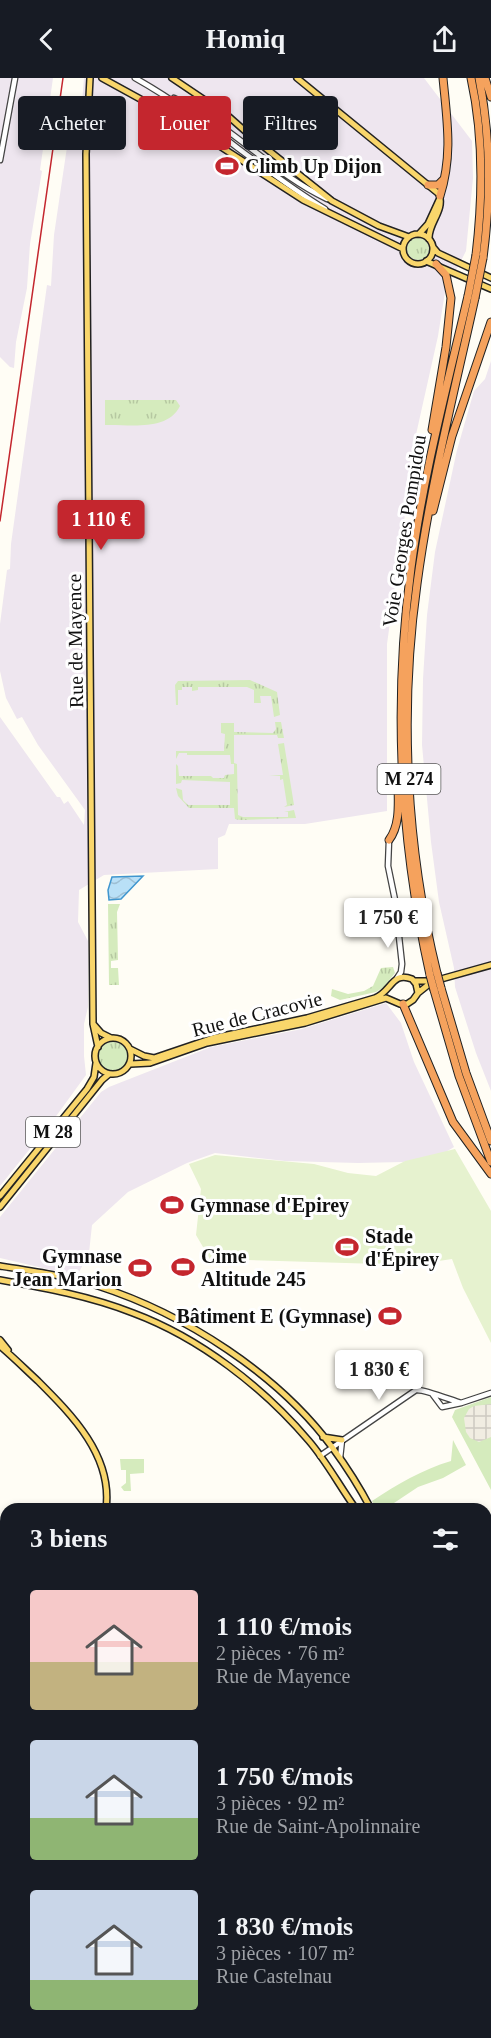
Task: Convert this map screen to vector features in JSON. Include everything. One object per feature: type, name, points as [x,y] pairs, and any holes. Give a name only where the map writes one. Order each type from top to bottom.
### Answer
[{"type":"highway","points":[[440,196],[446,176],[449,146],[443,78]]},
{"type":"highway","name":"Voie Georges Pompidou","points":[[471,78],[477,108],[481,157],[479,257]]},
{"type":"highway","name":"Voie Georges Pompidou","points":[[434,976],[419,880],[409,773],[409,669],[413,612],[421,555],[441,444],[488,215],[489,170],[486,122],[479,78]]},
{"type":"highway","points":[[485,78],[491,97]]},
{"type":"highway","points":[[428,184],[441,184],[446,176]]},
{"type":"highway","points":[[423,494],[446,347],[451,298],[446,275],[436,264]]},
{"type":"highway","name":"Voie Georges Pompidou","points":[[472,297],[423,494],[408,596],[402,666],[401,735],[404,819],[418,922],[438,989],[491,1141]]},
{"type":"highway","points":[[421,555],[452,436],[491,322]]},
{"type":"highway","points":[[389,840],[393,834],[397,814],[401,735]]},
{"type":"highway","name":"Voie Georges Pompidou","points":[[438,989],[459,1076],[491,1162]]},
{"type":"highway","points":[[403,1004],[453,1122],[491,1174]]},
{"type":"main road","name":"Rue de Mayence","points":[[90,78],[86,154],[93,1024],[98,1047]]},
{"type":"main road","points":[[102,78],[175,117],[303,200],[404,249]]},
{"type":"main road","points":[[172,78],[227,115],[332,201],[380,226],[410,237]]},
{"type":"main road","points":[[297,78],[440,196],[440,208],[429,234],[429,239],[438,254],[491,278]]},
{"type":"main road","points":[[428,184],[434,196],[435,207]]},
{"type":"main road","points":[[440,196],[428,224],[419,234],[410,237],[405,242],[405,256],[417,263],[426,261],[436,264],[491,289]]},
{"type":"main road","points":[[419,234],[429,239]]},
{"type":"main road","points":[[426,261],[433,247]]},
{"type":"main road","points":[[434,976],[413,1000],[403,1004],[393,1000],[390,994],[390,988],[397,978],[404,976],[415,981],[434,976],[491,965]]},
{"type":"main road","points":[[415,981],[418,993]]},
{"type":"main road","name":"Rue de Cracovie","points":[[130,1049],[154,1058],[213,1038],[307,1018],[375,998],[390,988]]},
{"type":"main road","name":"Rue de Cracovie","points":[[131,1064],[150,1064],[207,1043],[305,1023],[386,998],[393,1000]]},
{"type":"main road","points":[[93,1024],[101,1033],[125,1042],[130,1049],[131,1064],[121,1073],[104,1072],[96,1063],[98,1047],[111,1038]]},
{"type":"main road","name":"M 28","points":[[0,1197],[87,1089],[94,1077],[96,1063]]},
{"type":"main road","name":"M 28","points":[[0,1207],[102,1080],[110,1074]]},
{"type":"main road","points":[[0,1266],[98,1286],[141,1302],[209,1337],[263,1377],[300,1411],[332,1448],[367,1503]]},
{"type":"main road","points":[[0,1280],[77,1295],[111,1305],[176,1333],[226,1365],[284,1414],[320,1456],[352,1503]]},
{"type":"main road","points":[[0,1340],[10,1354]]},
{"type":"main road","points":[[0,1346],[82,1428],[99,1463],[106,1491],[106,1503]]},
{"type":"main road","points":[[323,1437],[342,1440]]},
{"type":"street","points":[[0,160],[15,78]]},
{"type":"street","points":[[135,78],[213,128],[292,188],[348,222]]},
{"type":"street","points":[[158,91],[181,101],[220,126],[285,174],[316,194],[332,201]]},
{"type":"street","points":[[389,840],[387,860],[396,904],[402,964],[397,978]]},
{"type":"street","points":[[176,1333],[182,1322]]},
{"type":"street","points":[[320,1456],[416,1390],[422,1389],[462,1403]]},
{"type":"street","points":[[432,1394],[442,1407],[491,1393]]},
{"type":"street","points":[[341,1461],[342,1440]]},
{"type":"shaded area","points":[[0,78],[53,78],[50,96],[18,96],[18,150],[43,150],[40,170],[42,171],[14,368],[0,357]]},
{"type":"shaded area","points":[[84,78],[424,78],[472,141],[473,178],[466,251],[445,292],[438,336],[413,448],[404,510],[387,644],[387,811],[305,824],[229,824],[225,835],[218,838],[218,869],[104,875],[79,890],[78,922],[88,941],[88,1007],[84,1024],[86,1075],[0,1186],[0,717],[57,797],[60,797],[64,804],[68,801],[84,825],[85,810],[38,745],[22,717],[17,719],[6,698],[0,671],[0,624],[7,570],[10,569],[11,544],[47,285],[51,286],[54,235],[67,150],[126,150],[126,96],[83,96]]},
{"type":"shaded area","points":[[491,361],[491,1091],[455,987],[454,968],[439,902],[422,745],[427,615],[435,552],[457,450],[474,391],[485,379]]},
{"type":"shaded area","points":[[386,1003],[401,1023],[414,1062],[454,1147],[444,1153],[403,1162],[285,1161],[215,1153],[187,1163],[128,1192],[92,1225],[89,1253],[77,1276],[0,1258],[0,1217],[101,1092],[211,1047],[302,1029]]},
{"type":"shaded area","points":[[491,1404],[491,1437],[479,1442],[470,1438],[466,1432],[464,1418],[469,1409],[474,1406]]},
{"type":"green space","points":[[418,238],[426,241],[429,249],[426,257],[418,260],[410,257],[407,249],[410,241]]},
{"type":"green space","points":[[105,400],[176,400],[180,406],[166,420],[157,423],[105,425]]},
{"type":"green space","points":[[250,680],[277,692],[280,715],[274,717],[271,696],[260,696],[261,703],[254,703],[254,690],[247,687],[198,687],[198,690],[192,691],[192,687],[182,687],[182,690],[178,690],[178,705],[176,705],[175,685],[178,681]]},
{"type":"green space","points":[[275,722],[281,722],[284,738],[278,738],[277,735],[234,735],[238,815],[288,817],[288,812],[284,812],[294,810],[296,818],[240,820],[235,819],[234,808],[189,808],[178,796],[176,788],[182,790],[183,800],[188,805],[230,805],[230,782],[182,780],[181,783],[176,784],[176,764],[179,776],[224,778],[225,775],[234,774],[234,764],[231,764],[230,755],[179,753],[176,759],[176,751],[224,751],[225,734],[221,733],[221,723],[234,723],[234,732],[273,733],[276,729]]},
{"type":"green space","points":[[284,743],[294,805],[284,807],[287,805],[283,779],[280,780],[280,776],[269,775],[283,775],[278,744]]},
{"type":"green space","points":[[108,904],[120,904],[117,912],[118,960],[111,961],[111,968],[118,968],[119,985],[109,985]]},
{"type":"green space","points":[[393,967],[395,973],[384,987],[376,992],[340,1000],[331,996],[332,989],[348,994],[364,991],[373,986],[381,968]]},
{"type":"green space","points":[[113,1042],[124,1046],[128,1057],[124,1068],[113,1072],[102,1068],[98,1057],[102,1046]]},
{"type":"green space","name":"Stade d'Épirey","points":[[455,1149],[491,1211],[491,1343],[463,1288],[452,1259],[412,1265],[210,1259],[196,1235],[201,1189],[189,1164],[215,1155],[314,1164],[348,1173],[376,1176],[405,1161]]},
{"type":"green space","points":[[491,1397],[491,1490],[452,1417],[455,1410]]},
{"type":"green space","points":[[453,1440],[466,1465],[443,1478],[418,1487],[394,1503],[373,1503],[372,1501],[410,1478],[451,1461]]},
{"type":"green space","points":[[120,1459],[144,1459],[144,1473],[130,1474],[131,1491],[124,1491],[121,1487],[126,1483],[126,1470],[121,1470]]},
{"type":"water","points":[[143,876],[121,899],[109,900],[108,890],[112,877]]},
{"type":"railway","points":[[0,521],[63,78]]},
{"type":"place","name":"Climb Up Dijon","points":[[227,166]]},
{"type":"place","name":"Gymnase d'Epirey","points":[[172,1205]]},
{"type":"place","name":"Stade d'Épirey","points":[[347,1247]]},
{"type":"place","name":"Cime Altitude 245","points":[[183,1267]]},
{"type":"place","name":"Gymnase Jean Marion","points":[[140,1268]]},
{"type":"place","name":"Bâtiment E (Gymnase)","points":[[390,1316]]}]
